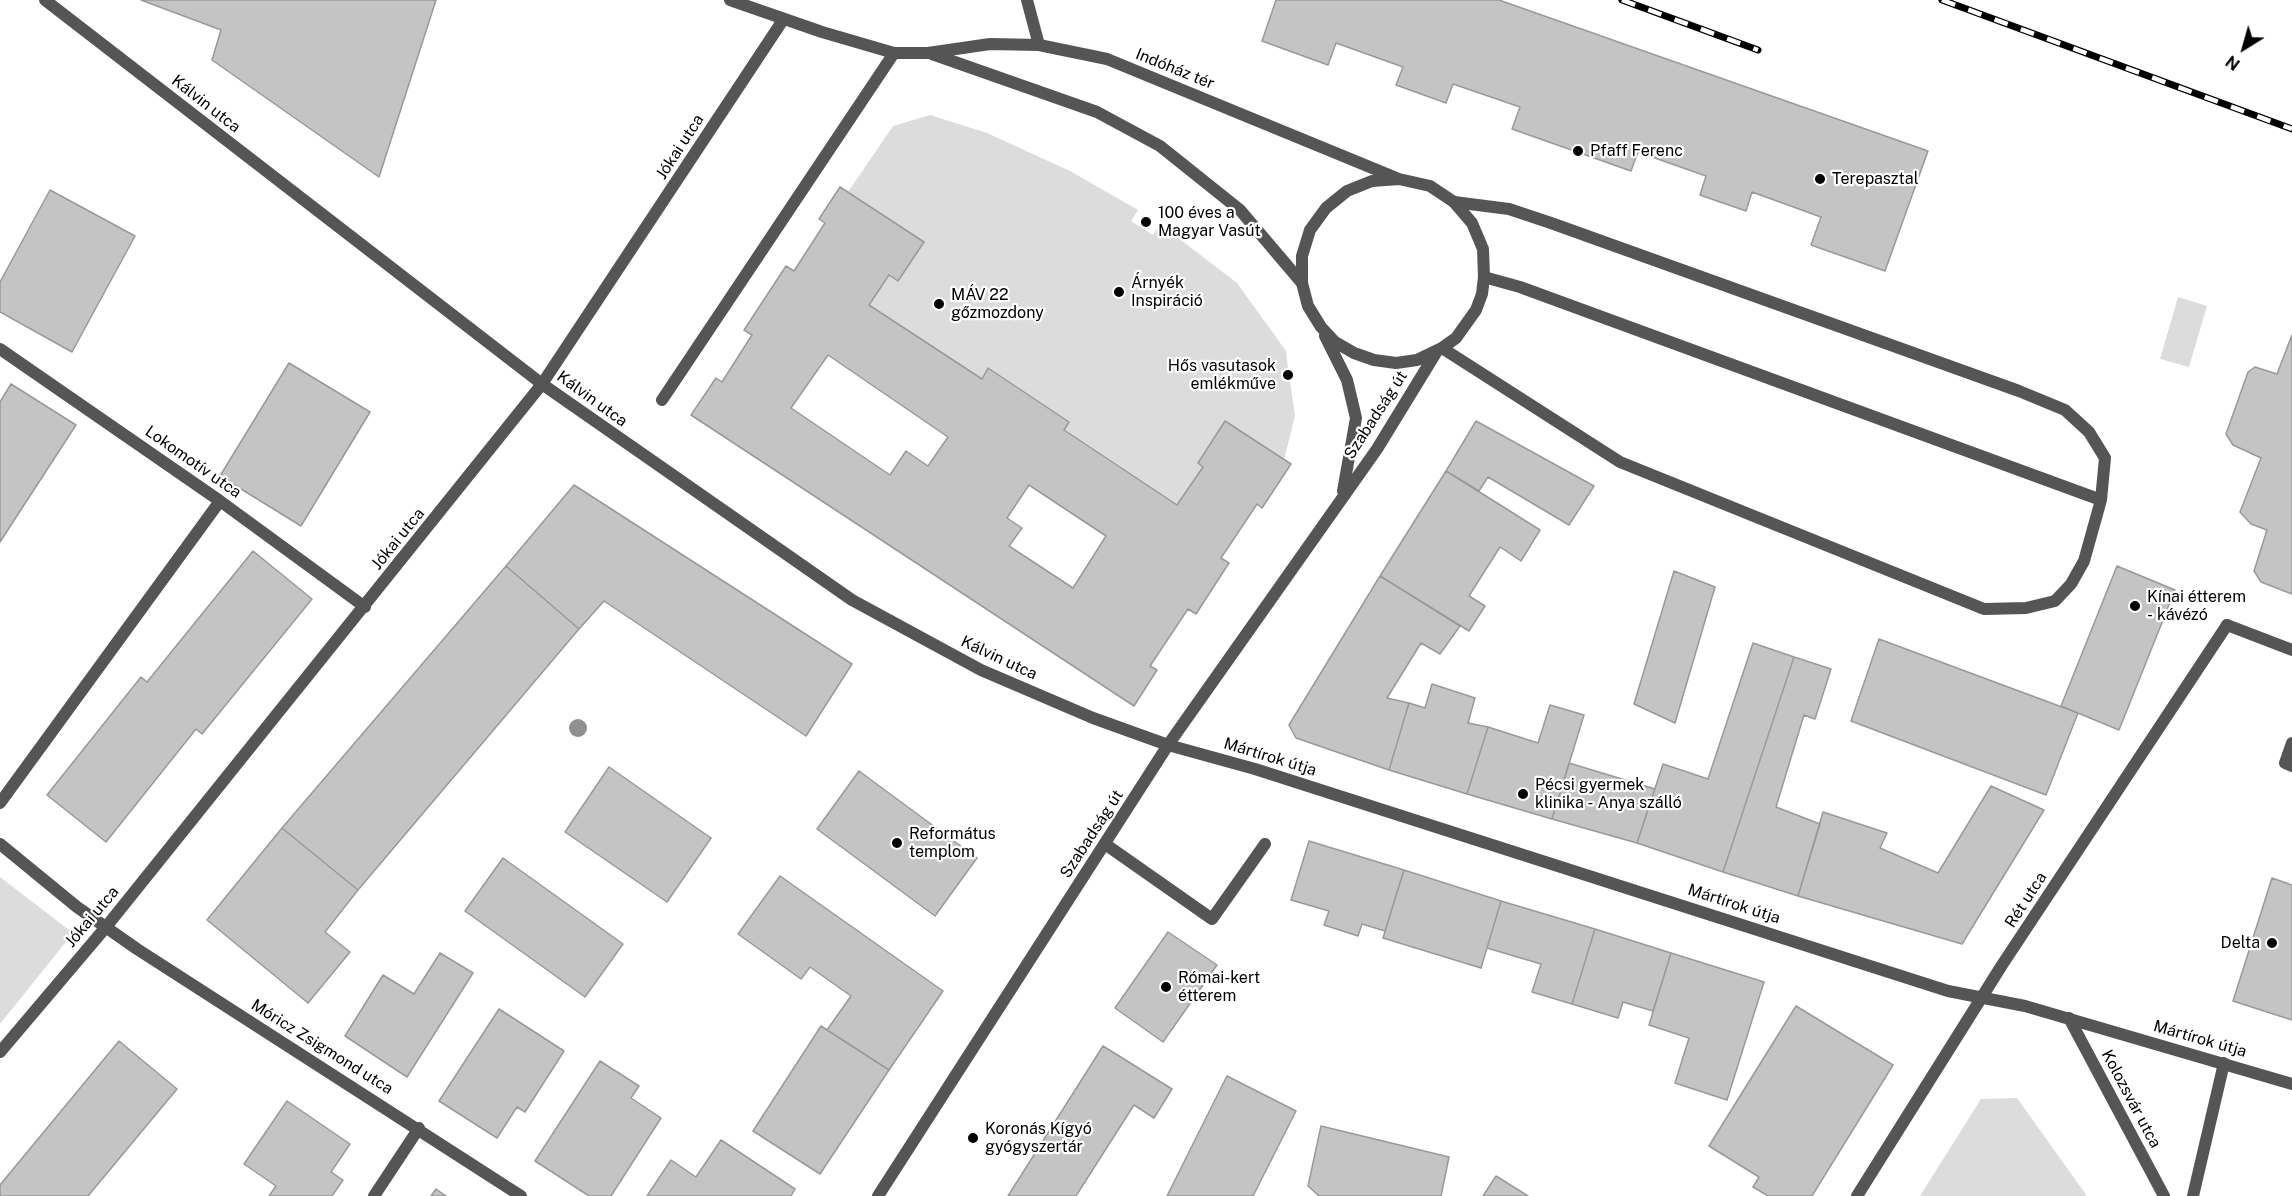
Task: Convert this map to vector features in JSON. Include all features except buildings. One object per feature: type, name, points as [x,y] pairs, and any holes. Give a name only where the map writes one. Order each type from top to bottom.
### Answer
[{"type":"street","name":"Kálvin utca","points":[[45,0],[542,384],[852,600],[981,670],[1093,718],[1168,745]]},
{"type":"street","name":"Indóház tér","points":[[730,0],[783,20],[894,53],[928,53],[990,44],[1039,45],[1107,59],[1399,179],[1430,186],[1454,202],[1472,223],[1483,249],[1485,277],[1476,310],[1462,332],[1439,350],[1417,360],[1396,363],[1374,360],[1354,353],[1335,342],[1321,327],[1308,306],[1302,283],[1302,256],[1310,230],[1326,208],[1347,191],[1372,181],[1399,179]]},
{"type":"street","points":[[1027,0],[1039,45]]},
{"type":"street","name":"Jókai utca","points":[[0,1052],[106,927],[542,384],[783,20]]},
{"type":"street","points":[[662,400],[894,53]]},
{"type":"street","name":"Indóház tér","points":[[928,53],[1097,112],[1160,146],[1240,210],[1302,283]]},
{"type":"street","points":[[1439,350],[1620,462],[1984,609],[2026,608],[2055,601],[2071,584],[2084,561],[2101,500],[2105,458],[2089,432],[2065,410],[2019,391],[1509,209],[1454,202]]},
{"type":"street","points":[[1485,277],[1520,287],[2101,500]]},
{"type":"street","name":"Szabadság út","points":[[1321,327],[1347,380],[1356,418],[1342,495]]},
{"type":"street","name":"Lokomotív utca","points":[[0,349],[220,501],[365,606]]},
{"type":"street","name":"Szabadság út","points":[[878,1196],[1168,745],[1342,495],[1377,449],[1439,350]]},
{"type":"street","points":[[0,803],[220,501]]},
{"type":"street","name":"Rét utca","points":[[1857,1196],[1983,999],[2002,965],[2227,624],[2292,650]]},
{"type":"street","points":[[2292,743],[2285,763],[2292,766]]},
{"type":"street","name":"Mártírok útja","points":[[1168,745],[1255,769],[1948,991],[2070,1018],[2292,1084]]},
{"type":"street","name":"Móricz Zsigmond utca","points":[[0,844],[106,927],[521,1196]]},
{"type":"street","points":[[1105,844],[1212,919],[1265,844]]},
{"type":"street","name":"Kolozsvár utca","points":[[2070,1018],[2164,1196]]},
{"type":"street","points":[[2193,1196],[2224,1063]]},
{"type":"street","points":[[374,1196],[419,1128]]},
{"type":"shaded area","points":[[930,115],[987,133],[1070,171],[1138,210],[1131,221],[1153,235],[1160,224],[1237,283],[1286,351],[1288,369],[1281,370],[1282,381],[1290,381],[1295,416],[1284,460],[1225,421],[1198,463],[1203,467],[1177,505],[1064,430],[1069,422],[989,369],[982,379],[869,305],[889,275],[898,281],[923,242],[848,192],[893,126]]},
{"type":"shaded area","points":[[2178,297],[2207,306],[2189,367],[2160,359]]},
{"type":"shaded area","points":[[0,877],[69,930],[69,938],[0,1024]]},
{"type":"shaded area","points":[[2017,1098],[2087,1196],[1920,1196],[1981,1099]]},
{"type":"railway","points":[[1622,0],[1758,50]]},
{"type":"railway","points":[[1942,0],[2292,129]]},
{"type":"place","name":"Pfaff Ferenc","points":[[1578,151]]},
{"type":"place","name":"Terepasztal","points":[[1820,179]]},
{"type":"place","name":"100 éves a Magyar Vasút","points":[[1146,222]]},
{"type":"place","name":"Árnyék Inspiráció","points":[[1119,292]]},
{"type":"place","name":"MÁV 22 gőzmozdony","points":[[939,304]]},
{"type":"place","name":"Hős vasutasok emlékműve","points":[[1288,375]]},
{"type":"place","name":"Kínai étterem - kávézó","points":[[2135,606]]},
{"type":"place","name":"Pécsi gyermek klinika - Anya szálló","points":[[1523,794]]},
{"type":"place","name":"Református templom","points":[[897,843]]},
{"type":"place","name":"Delta","points":[[2272,943]]},
{"type":"place","name":"Római-kert étterem","points":[[1166,987]]},
{"type":"place","name":"Koronás Kígyó gyógyszertár","points":[[973,1138]]}]
